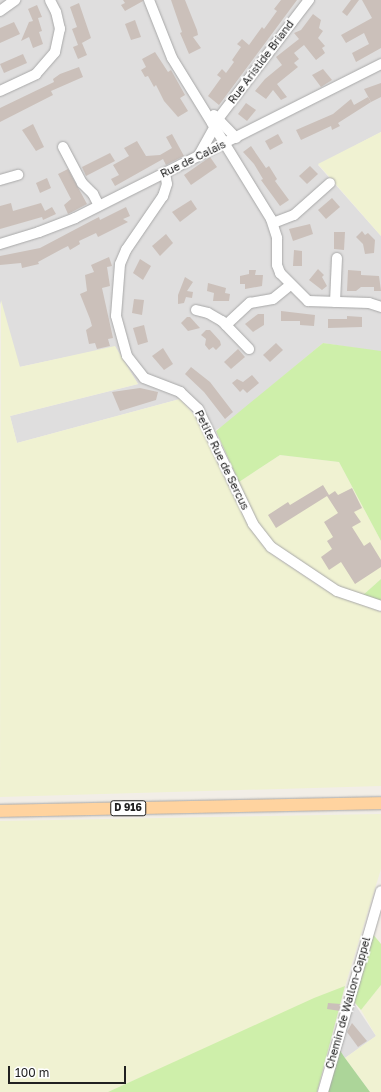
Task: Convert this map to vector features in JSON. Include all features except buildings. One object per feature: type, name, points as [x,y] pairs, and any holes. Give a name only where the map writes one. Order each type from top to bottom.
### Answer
[{"type":"main road","name":"D 916","points":[[0,811],[381,803]]},
{"type":"street","points":[[0,11],[15,0]]},
{"type":"street","points":[[0,91],[36,74],[52,58],[57,47],[60,29],[56,12],[50,0]]},
{"type":"street","points":[[149,0],[172,58],[215,123],[224,144],[273,223],[277,238],[278,268],[290,285],[308,301],[369,304],[381,307]]},
{"type":"street","name":"Rue Aristide Briand","points":[[198,156],[215,123],[309,0]]},
{"type":"street","name":"Rue de Calais","points":[[0,244],[54,227],[99,206],[381,64]]},
{"type":"street","points":[[215,123],[236,138]]},
{"type":"street","points":[[63,147],[82,183],[93,194],[99,206]]},
{"type":"street","name":"Petite Rue de Sercus","points":[[165,173],[167,184],[163,196],[126,250],[120,264],[116,316],[127,356],[144,378],[180,392],[198,409],[253,524],[271,548],[336,590],[381,606]]},
{"type":"street","points":[[0,180],[18,175]]},
{"type":"street","points":[[273,223],[294,215],[330,183]]},
{"type":"street","points":[[335,302],[337,258]]},
{"type":"street","points":[[226,325],[250,303],[273,300],[290,285]]},
{"type":"street","points":[[196,310],[212,315],[226,325],[248,349]]},
{"type":"street","name":"Chemin de Wallon-Cappel","points":[[323,1092],[381,891]]},
{"type":"shaded area","points":[[0,0],[381,0],[381,132],[318,165],[381,236],[381,352],[323,343],[225,425],[206,435],[188,405],[180,399],[17,443],[10,416],[138,384],[115,347],[19,367],[0,301]]},
{"type":"shaded area","points":[[350,997],[376,1036],[345,1058],[337,1046]]},
{"type":"green space","points":[[381,132],[381,236],[318,164]]},
{"type":"green space","points":[[1,300],[20,367],[115,346],[138,384],[10,416],[17,443],[180,399],[195,416],[241,512],[264,547],[274,556],[327,591],[381,612],[381,786],[0,797]]},
{"type":"green space","points":[[323,343],[381,351],[381,541],[339,462],[280,455],[239,482],[216,431]]},
{"type":"green space","points":[[280,455],[339,462],[381,541],[381,579],[362,596],[325,580],[273,542],[259,525],[239,482]]},
{"type":"green space","points":[[381,579],[381,602],[362,596]]},
{"type":"green space","points":[[381,814],[381,869],[345,986],[108,1092],[0,1092],[0,821]]},
{"type":"green space","points":[[372,933],[381,944],[381,985],[361,1010],[350,997]]},
{"type":"green space","points":[[381,985],[381,1092],[370,1092],[345,1058],[376,1036],[361,1010]]},
{"type":"green space","points":[[345,986],[317,1092],[108,1092],[314,998]]},
{"type":"green space","points":[[337,1046],[345,1058],[370,1092],[325,1092]]}]
